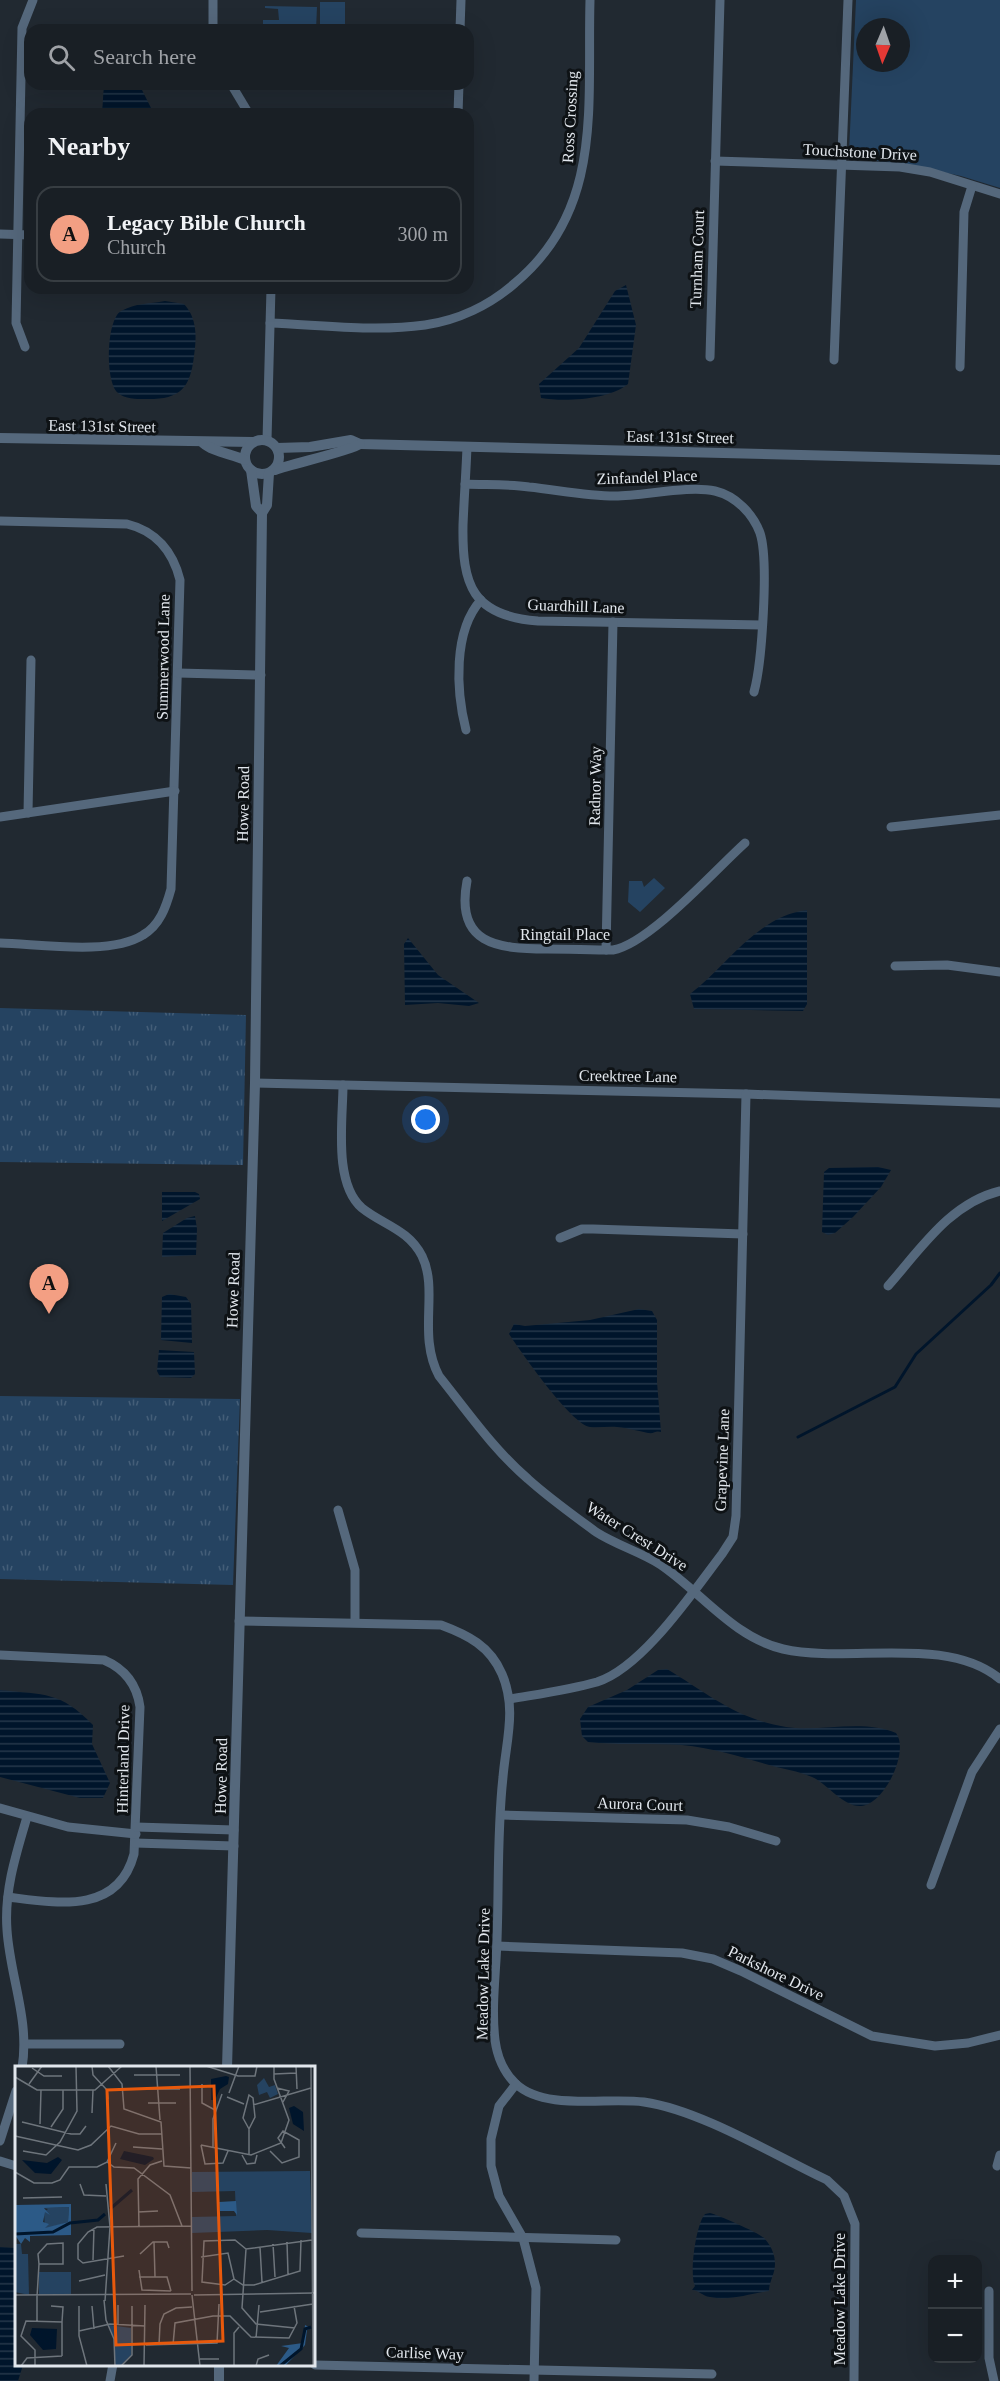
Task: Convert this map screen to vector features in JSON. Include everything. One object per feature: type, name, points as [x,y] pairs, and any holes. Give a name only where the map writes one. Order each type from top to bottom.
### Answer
[{"type":"street","points":[[25,347],[16,323],[17,234],[22,28],[33,0]]},
{"type":"street","points":[[213,0],[213,24]]},
{"type":"street","points":[[460,24],[461,0]]},
{"type":"street","name":"Ross Crossing","points":[[270,323],[402,327],[428,325],[465,314],[486,304],[533,268],[568,217],[582,175],[586,144],[590,0]]},
{"type":"street","name":"Turnham Court","points":[[710,357],[720,0]]},
{"type":"street","points":[[834,360],[848,0]]},
{"type":"street","points":[[235,90],[245,108]]},
{"type":"street","points":[[458,108],[459,90]]},
{"type":"street","name":"Touchstone Drive","points":[[715,161],[912,168],[1000,194]]},
{"type":"street","points":[[960,367],[964,212],[972,186]]},
{"type":"street","points":[[0,234],[24,235]]},
{"type":"street","points":[[267,440],[271,294]]},
{"type":"street","name":"East 131st Street","points":[[0,438],[253,442]]},
{"type":"street","points":[[267,440],[277,448],[280,459],[272,471],[258,474],[251,470],[245,460],[246,450],[253,442],[267,440]]},
{"type":"street","name":"East 131st Street","points":[[277,448],[309,447],[351,440],[360,444],[1000,460]]},
{"type":"street","name":"East 131st Street","points":[[203,443],[209,449],[224,451],[245,460]]},
{"type":"street","name":"East 131st Street","points":[[272,471],[329,453],[353,449],[360,444]]},
{"type":"street","name":"Guardhill Lane","points":[[466,447],[464,567],[470,585],[481,600],[496,612],[519,619],[762,626]]},
{"type":"street","name":"Howe Road","points":[[251,470],[256,506],[262,513]]},
{"type":"street","name":"Howe Road","points":[[227,2066],[255,1083],[262,513],[267,505],[272,471]]},
{"type":"street","name":"Zinfandel Place","points":[[465,484],[526,486],[614,496],[705,490],[725,494],[751,517],[760,535],[764,554],[760,673],[754,692]]},
{"type":"street","name":"Summerwood Lane","points":[[0,521],[127,524],[152,534],[171,554],[180,580],[171,889],[161,917],[143,935],[131,941],[106,946],[0,943]]},
{"type":"street","points":[[466,730],[460,701],[462,638],[467,621],[481,600]]},
{"type":"street","name":"Radnor Way","points":[[606,950],[613,622]]},
{"type":"street","points":[[28,813],[31,660]]},
{"type":"street","points":[[178,673],[261,675]]},
{"type":"street","points":[[0,817],[175,791]]},
{"type":"street","points":[[891,827],[1000,815]]},
{"type":"street","name":"Ringtail Place","points":[[466,881],[465,914],[474,930],[490,943],[510,949],[606,950],[628,946],[647,934],[745,843]]},
{"type":"street","points":[[896,966],[947,965],[1000,972]]},
{"type":"street","name":"Creektree Lane","points":[[255,1083],[1000,1102]]},
{"type":"street","name":"Water Crest Drive","points":[[343,1085],[342,1165],[349,1190],[362,1207],[405,1233],[422,1256],[428,1285],[427,1341],[433,1364],[439,1376],[503,1455],[528,1479],[598,1533],[659,1564],[694,1590],[745,1634],[774,1647],[795,1651],[958,1658],[986,1669],[1000,1679]]},
{"type":"street","name":"Grapevine Lane","points":[[510,1700],[598,1682],[622,1670],[644,1650],[723,1554],[733,1537],[736,1516],[746,1094]]},
{"type":"street","points":[[888,1286],[950,1217],[963,1206],[1000,1191]]},
{"type":"street","points":[[560,1238],[582,1229],[742,1234]]},
{"type":"street","points":[[338,1510],[356,1570],[355,1622]]},
{"type":"street","name":"Meadow Lake Drive","points":[[239,1621],[441,1625],[471,1636],[497,1665],[510,1700],[511,1729],[503,1777],[501,1815],[495,2039],[499,2060],[516,2084],[531,2093],[552,2100],[644,2102],[685,2112],[827,2180],[844,2196],[855,2224],[854,2381]]},
{"type":"street","name":"Hinterland Drive","points":[[0,1655],[96,1658],[110,1662],[130,1679],[136,1688],[140,1707],[136,1835],[132,1864],[126,1875],[104,1894],[75,1902],[8,1897]]},
{"type":"street","points":[[931,1885],[972,1772],[1000,1729]]},
{"type":"street","points":[[0,1808],[27,1817],[91,1831],[234,1846]]},
{"type":"street","name":"Aurora Court","points":[[501,1815],[687,1820],[729,1827],[776,1841]]},
{"type":"street","points":[[22,2066],[26,2044],[8,1939],[8,1897],[11,1872],[27,1817]]},
{"type":"street","points":[[136,1835],[234,1830]]},
{"type":"street","name":"Parkshore Drive","points":[[497,1946],[682,1953],[713,1959],[741,1971],[872,2036],[935,2046],[999,2038]]},
{"type":"street","points":[[26,2044],[120,2044]]},
{"type":"street","points":[[516,2084],[499,2106],[491,2139],[491,2166],[499,2196],[523,2238],[536,2288],[534,2381]]},
{"type":"street","points":[[0,2141],[15,2094]]},
{"type":"street","points":[[997,2166],[1000,2156]]},
{"type":"street","points":[[0,2161],[15,2166]]},
{"type":"street","points":[[361,2234],[616,2240]]},
{"type":"street","points":[[989,2291],[989,2358],[994,2381]]},
{"type":"street","name":"Carlise Way","points":[[315,2365],[712,2374]]},
{"type":"street","points":[[110,2381],[114,2366]]},
{"type":"green space","points":[[856,0],[1000,0],[1000,188],[961,176],[900,163],[852,159],[849,152]]},
{"type":"green space","points":[[320,2],[345,2],[345,24],[320,24]]},
{"type":"green space","points":[[265,6],[317,7],[316,24],[263,24],[263,20],[279,20],[278,9],[265,8]]},
{"type":"green space","points":[[654,878],[665,888],[640,912],[628,902],[629,881],[642,881],[644,887]]},
{"type":"green space","points":[[0,1008],[246,1015],[243,1165],[0,1162]]},
{"type":"green space","points":[[0,1396],[240,1399],[233,1585],[0,1579]]},
{"type":"shaded area","points":[[104,90],[142,90],[151,108],[102,108]]},
{"type":"shaded area","points":[[626,285],[636,325],[628,384],[610,394],[598,397],[562,400],[541,398],[539,384],[579,348],[615,291]]},
{"type":"shaded area","points":[[165,301],[184,304],[194,322],[196,342],[192,368],[186,385],[174,395],[156,399],[124,396],[118,393],[111,377],[109,351],[112,326],[121,311],[132,306]]},
{"type":"shaded area","points":[[807,910],[807,1004],[803,1011],[694,1009],[690,994],[744,944],[773,922],[789,914]]},
{"type":"shaded area","points":[[408,938],[438,975],[479,1003],[469,1006],[438,1003],[405,1005],[404,944]]},
{"type":"shaded area","points":[[878,1167],[891,1170],[881,1187],[835,1233],[828,1235],[822,1232],[824,1172],[829,1168]]},
{"type":"shaded area","points":[[162,1192],[195,1192],[199,1194],[200,1199],[162,1221]]},
{"type":"shaded area","points":[[195,1216],[196,1255],[162,1257],[163,1233],[187,1218]]},
{"type":"shaded area","points":[[169,1294],[186,1297],[191,1304],[192,1343],[161,1340],[162,1297]]},
{"type":"shaded area","points":[[639,1309],[652,1311],[657,1320],[657,1382],[661,1432],[648,1433],[617,1427],[590,1427],[582,1423],[559,1401],[509,1334],[514,1324],[525,1326],[590,1320]]},
{"type":"shaded area","points":[[159,1350],[194,1352],[195,1374],[191,1378],[160,1377],[157,1371]]},
{"type":"shaded area","points":[[667,1669],[723,1704],[751,1718],[768,1723],[799,1728],[870,1727],[896,1733],[900,1752],[892,1776],[878,1797],[861,1806],[848,1803],[812,1777],[726,1753],[682,1745],[588,1742],[582,1736],[580,1719],[588,1707],[627,1690],[658,1670]]},
{"type":"shaded area","points":[[0,1690],[40,1694],[61,1700],[93,1725],[92,1744],[110,1783],[103,1798],[80,1798],[0,1777]]},
{"type":"shaded area","points":[[710,2213],[762,2236],[771,2247],[775,2264],[769,2291],[740,2297],[717,2298],[692,2290],[695,2286],[693,2261],[696,2238],[702,2219],[705,2214]]},
{"type":"shaded area","points":[[0,2247],[15,2248],[15,2366],[23,2366],[18,2381],[0,2381]]},
{"type":"waterway","points":[[798,1437],[895,1387],[916,1354],[991,1285],[1000,1273]]},
{"type":"place","name":"Legacy Bible Church","points":[[49,1314]]}]
